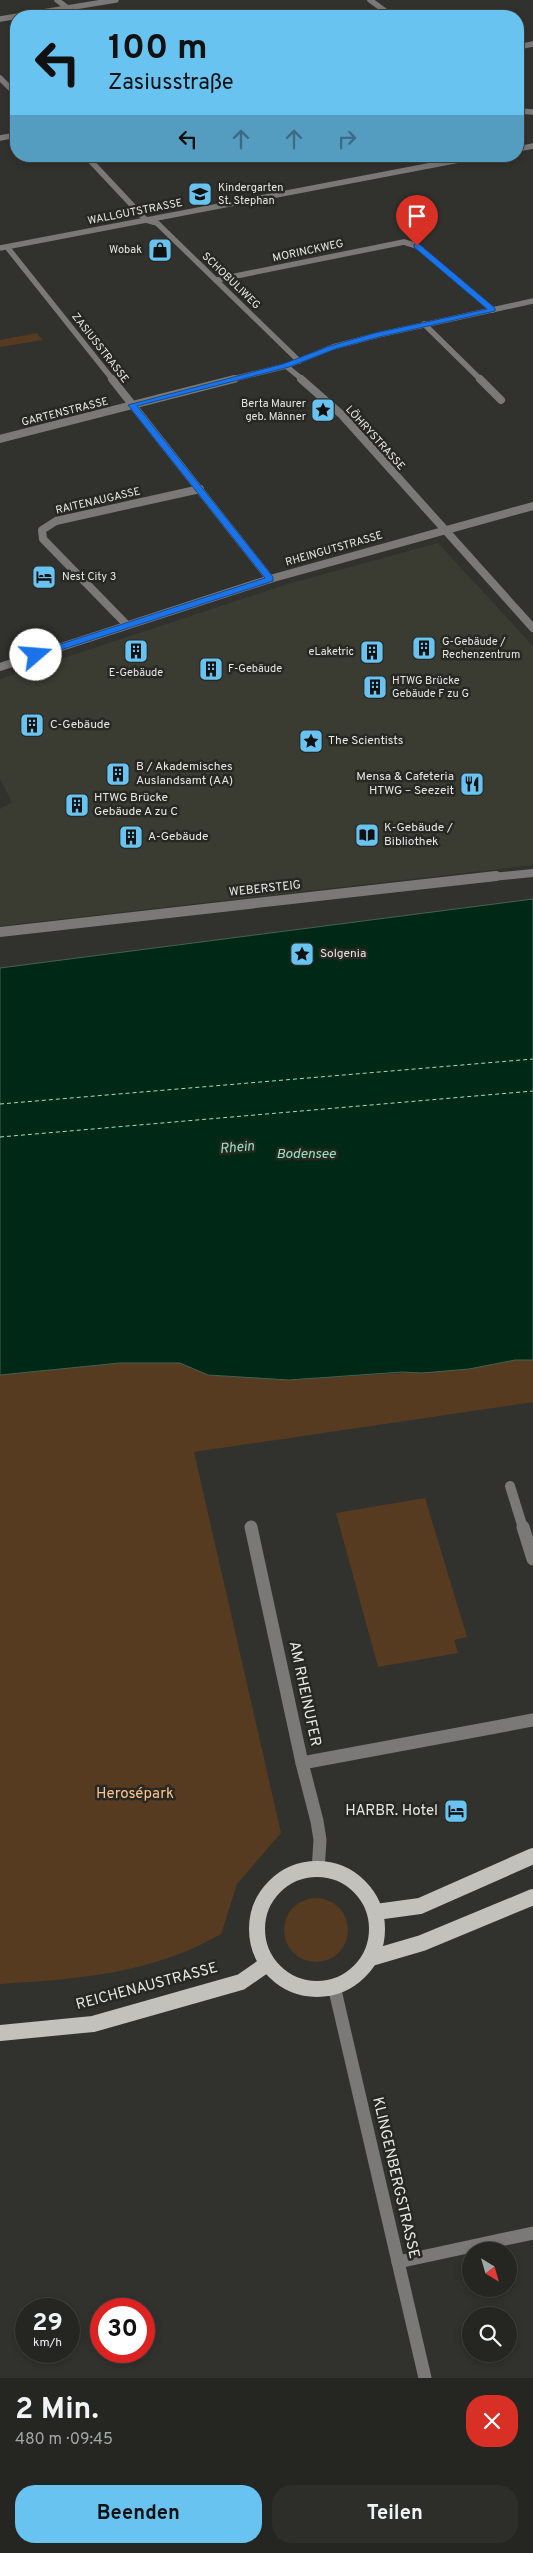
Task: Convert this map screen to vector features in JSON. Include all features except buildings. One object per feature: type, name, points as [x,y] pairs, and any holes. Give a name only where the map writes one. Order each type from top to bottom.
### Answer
[{"type":"main road","points":[[376,1912],[420,1906],[533,1856]]},
{"type":"main road","points":[[318,1870],[347,1878],[360,1887],[369,1898],[376,1912],[377,1943],[371,1958],[350,1979],[334,1986],[308,1987],[292,1983],[278,1975],[267,1964],[259,1951],[255,1922],[266,1894],[289,1876],[303,1871],[318,1870]]},
{"type":"main road","points":[[371,1958],[422,1943],[533,1897]]},
{"type":"main road","name":"REICHENAUSTRASSE","points":[[0,2033],[93,2024],[241,1982],[267,1964]]},
{"type":"street","points":[[57,0],[68,10]]},
{"type":"street","points":[[53,10],[116,0]]},
{"type":"street","points":[[370,0],[384,10]]},
{"type":"street","points":[[0,78],[10,88]]},
{"type":"street","name":"SCHOBULIWEG","points":[[92,162],[146,220],[157,223],[299,361]]},
{"type":"street","name":"WALLGUTSTRASSE","points":[[3,248],[449,162]]},
{"type":"street","name":"MORINCKWEG","points":[[216,280],[404,242],[417,246],[493,310]]},
{"type":"street","name":"ZASIUSSTRASSE","points":[[3,248],[200,489],[270,579]]},
{"type":"street","name":"GARTENSTRASSE","points":[[0,439],[286,366],[333,347],[424,324],[532,302]]},
{"type":"street","points":[[424,324],[502,400]]},
{"type":"street","name":"LÖHRYSTRASSE","points":[[286,366],[342,415],[443,530],[533,628]]},
{"type":"street","name":"RAITENAUGASSE","points":[[127,625],[43,539],[42,530],[56,521],[200,489]]},
{"type":"street","name":"RHEINGUTSTRASSE","points":[[0,667],[270,579],[533,506]]},
{"type":"street","name":"WEBERSTEIG","points":[[0,932],[442,881],[533,873]]},
{"type":"street","points":[[510,1486],[533,1559]]},
{"type":"street","name":"AM RHEINUFER","points":[[251,1526],[320,1840],[318,1870]]},
{"type":"street","points":[[302,1763],[533,1720]]},
{"type":"street","name":"KLINGENBERGSTRASSE","points":[[334,1986],[425,2378]]},
{"type":"street","points":[[398,2262],[533,2233]]},
{"type":"shaded area","points":[[438,543],[533,646],[533,865],[0,926],[0,809],[12,802],[0,779],[0,679],[288,584]]},
{"type":"green space","points":[[37,333],[42,340],[0,347],[0,340]]},
{"type":"green space","name":"Herosépark","points":[[515,1360],[533,1360],[533,1402],[194,1452],[281,1833],[237,1884],[221,1934],[168,1958],[141,1966],[86,1977],[0,1984],[0,1375],[120,1363],[180,1363],[208,1375],[289,1380],[469,1369]]},
{"type":"green space","points":[[425,1498],[467,1637],[454,1640],[458,1653],[378,1667],[336,1513]]},
{"type":"green space","points":[[310,1898],[322,1898],[339,1907],[346,1918],[348,1930],[346,1942],[339,1953],[322,1962],[310,1962],[298,1957],[289,1948],[284,1936],[284,1924],[289,1912],[298,1903]]},
{"type":"water","name":"Bodensee","points":[[533,899],[533,1360],[515,1360],[469,1369],[422,1373],[402,1372],[289,1380],[208,1375],[180,1363],[120,1363],[0,1375],[0,968]]},
{"type":"ferry route","points":[[0,1104],[533,1059]]},
{"type":"ferry route","points":[[0,1137],[533,1091]]},
{"type":"place","name":"Kindergarten St. Stephan","points":[[200,194]]},
{"type":"place","name":"Wobak","points":[[160,250]]},
{"type":"place","name":"Berta Maurer geb. Männer","points":[[323,410]]},
{"type":"place","name":"Nest City 3","points":[[44,577]]},
{"type":"place","name":"G-Gebäude / Rechenzentrum","points":[[424,648]]},
{"type":"place","name":"E-Gebäude","points":[[136,651]]},
{"type":"place","name":"eLaketric","points":[[372,652]]},
{"type":"place","name":"F-Gebäude","points":[[211,669]]},
{"type":"place","name":"HTWG Brücke Gebäude F zu G","points":[[375,687]]},
{"type":"place","name":"C-Gebäude","points":[[32,725]]},
{"type":"place","name":"The Scientists","points":[[311,741]]},
{"type":"place","name":"B / Akademisches Auslandsamt (AA)","points":[[118,774]]},
{"type":"place","name":"Mensa & Cafeteria HTWG – Seezeit","points":[[472,784]]},
{"type":"place","name":"HTWG Brücke Gebäude A zu C","points":[[77,805]]},
{"type":"place","name":"K-Gebäude / Bibliothek","points":[[367,835]]},
{"type":"place","name":"A-Gebäude","points":[[131,837]]},
{"type":"place","name":"Solgenia","points":[[302,954]]},
{"type":"place","name":"HARBR. Hotel","points":[[456,1811]]},
{"type":"route","points":[[36,655],[270,579],[132,405],[286,366],[333,347],[378,335],[493,310],[417,246]]},
{"type":"water label","name":"Rhein","points":[[237,1148]]}]
